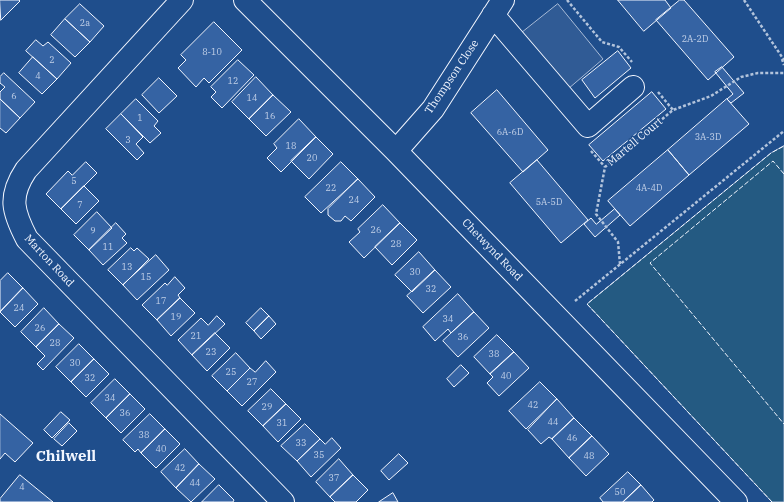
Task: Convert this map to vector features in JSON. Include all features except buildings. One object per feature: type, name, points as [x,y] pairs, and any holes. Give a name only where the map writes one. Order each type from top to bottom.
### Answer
[{"type":"street","name":"Marton Road","points":[[182,0],[26,170],[17,183],[13,201],[16,216],[27,239],[283,502]]},
{"type":"street","name":"Chetwynd Road","points":[[245,0],[396,151],[736,502]]},
{"type":"street","name":"Thompson Close","points":[[396,151],[433,109],[498,8]]},
{"type":"street","points":[[498,8],[588,126],[643,87]]},
{"type":"path","points":[[567,0],[602,42],[619,47],[634,64]]},
{"type":"path","points":[[744,0],[783,59],[784,65]]},
{"type":"path","name":"Martell Court","points":[[620,264],[618,242],[596,214],[605,167],[673,110],[711,96],[741,77],[758,73],[784,73]]},
{"type":"path","name":"Martell Court","points":[[643,87],[673,110]]},
{"type":"path","points":[[556,317],[784,131]]},
{"type":"shaded area","points":[[558,4],[603,59],[561,95],[514,39]]},
{"type":"shaded area","points":[[784,146],[784,502],[772,502],[587,304],[771,153]]},
{"type":"fence","points":[[772,502],[587,304],[771,153],[784,146]]},
{"type":"fence","points":[[784,174],[773,161],[650,263],[784,424]]},
{"type":"district","name":"Chilwell","points":[[66,457]]}]
